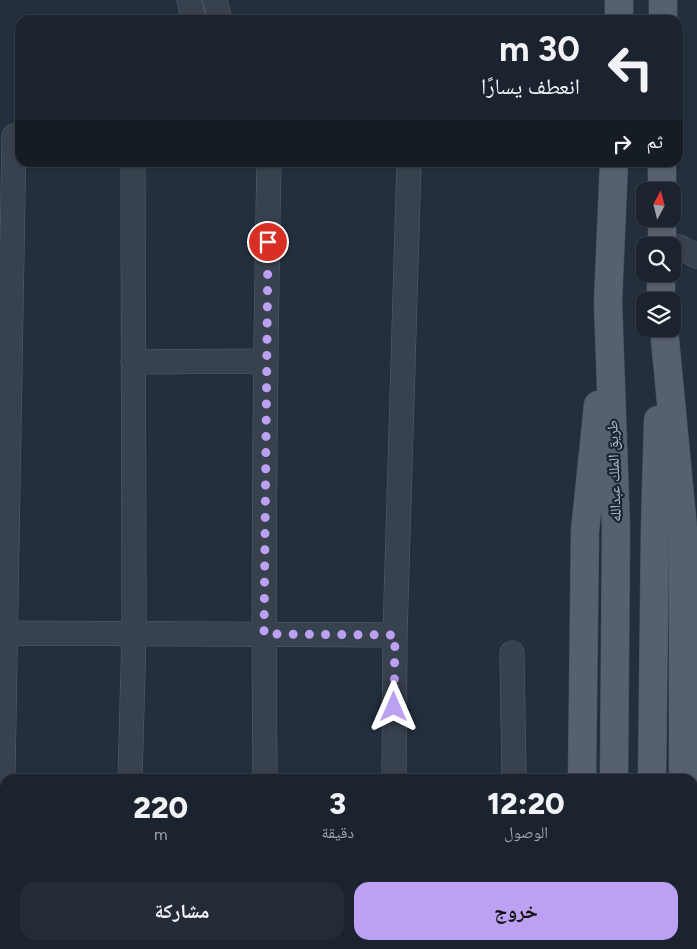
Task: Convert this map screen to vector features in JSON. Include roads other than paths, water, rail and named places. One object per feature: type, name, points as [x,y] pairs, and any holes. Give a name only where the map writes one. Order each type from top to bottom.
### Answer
[{"type":"main road","points":[[619,15],[620,0]]},
{"type":"main road","points":[[663,0],[663,15]]},
{"type":"main road","name":"طريق الملك عبدالله","points":[[614,167],[608,302],[616,528],[614,774]]},
{"type":"main road","points":[[662,167],[662,182]]},
{"type":"main road","points":[[582,774],[585,531],[608,302]]},
{"type":"main road","points":[[652,774],[655,526],[662,337]]},
{"type":"main road","points":[[663,337],[683,528],[683,774]]},
{"type":"street","points":[[189,0],[193,15]]},
{"type":"street","points":[[215,0],[219,15]]},
{"type":"street","points":[[2,774],[5,411],[11,137]]},
{"type":"street","points":[[130,774],[134,634],[133,167]]},
{"type":"street","points":[[265,774],[264,634],[269,167]]},
{"type":"street","points":[[394,774],[395,635],[409,167]]},
{"type":"street","points":[[681,248],[697,256]]},
{"type":"street","points":[[133,362],[266,361]]},
{"type":"street","points":[[3,633],[395,635]]},
{"type":"street","points":[[512,654],[514,774]]}]
